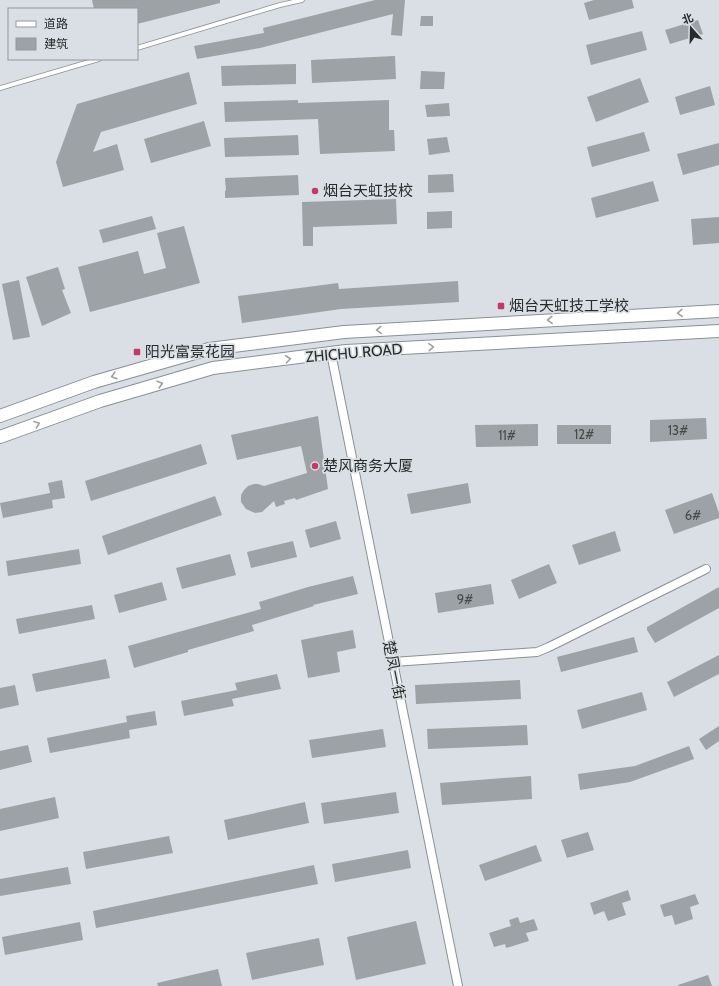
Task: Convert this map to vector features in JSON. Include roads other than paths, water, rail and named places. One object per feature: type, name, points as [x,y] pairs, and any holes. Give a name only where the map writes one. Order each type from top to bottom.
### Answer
[{"type":"main road","name":"ZHICHU ROAD","points":[[0,416],[94,382],[209,349],[344,332],[719,311]]},
{"type":"main road","name":"ZHICHU ROAD","points":[[0,437],[100,401],[214,368],[346,351],[719,331]]},
{"type":"street","name":"楚凤一街","points":[[331,353],[458,986]]},
{"type":"street","points":[[393,662],[537,652],[706,569]]},
{"type":"lane","points":[[138,48],[280,5],[302,0]]},
{"type":"lane","points":[[0,88],[96,60]]},
{"type":"place","name":"烟台天虹技校","points":[[315,191]]},
{"type":"place","name":"烟台天虹技工学校","points":[[501,306]]},
{"type":"place","name":"阳光富景花园","points":[[137,352]]},
{"type":"place","name":"楚风商务大厦","points":[[315,466]]}]
